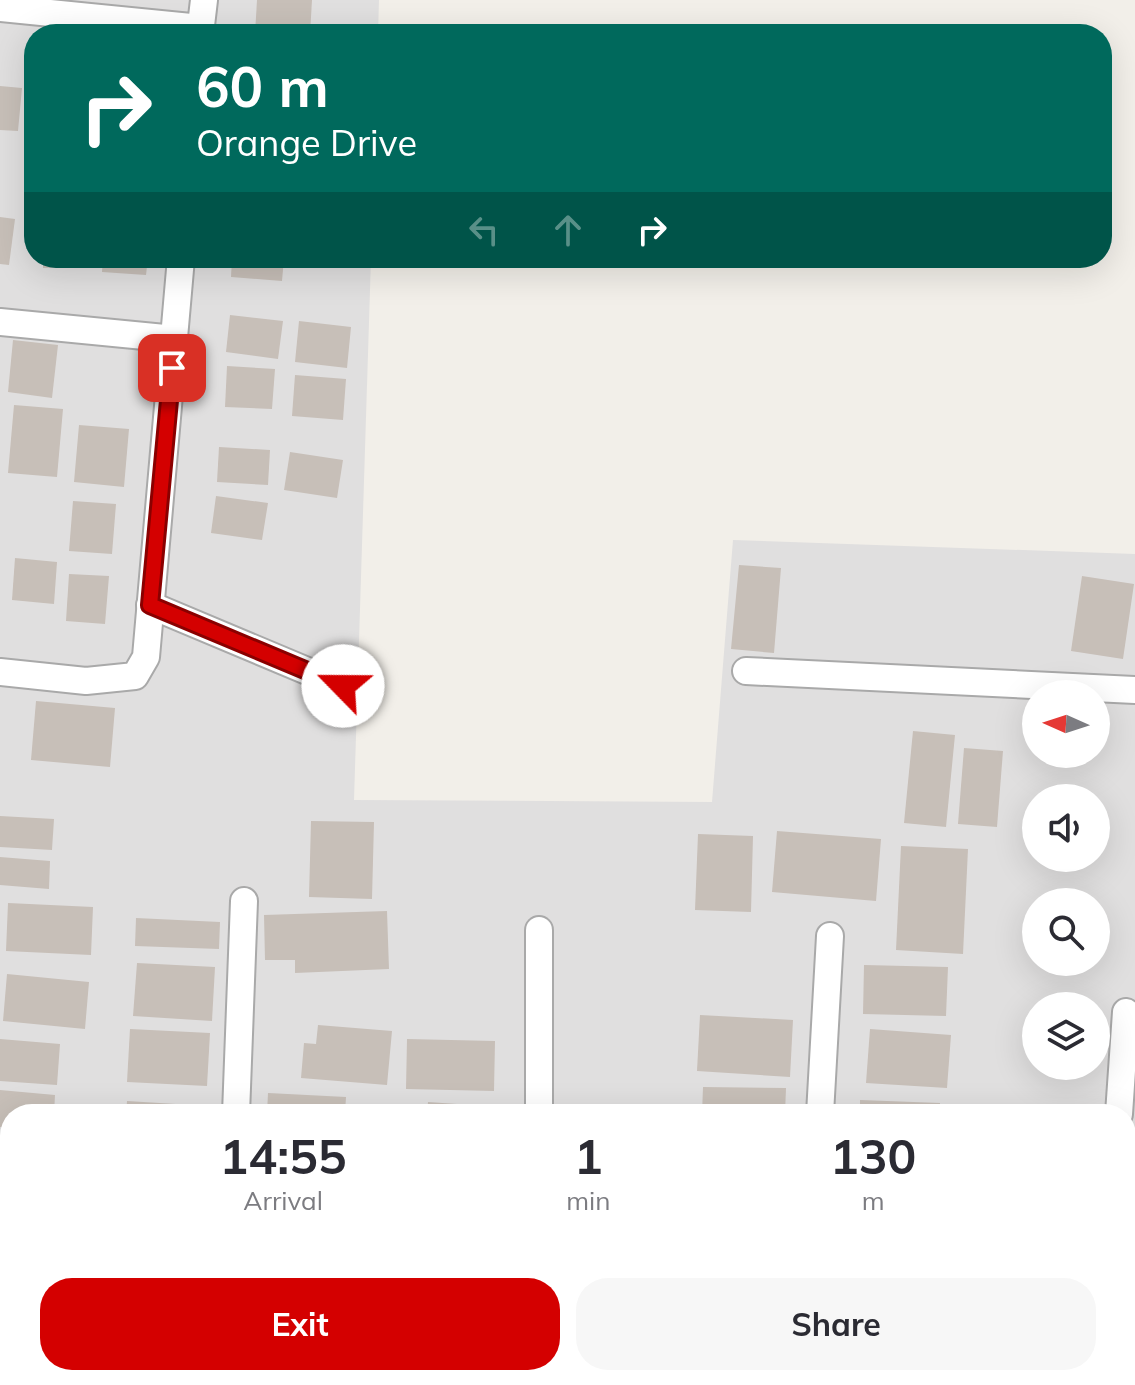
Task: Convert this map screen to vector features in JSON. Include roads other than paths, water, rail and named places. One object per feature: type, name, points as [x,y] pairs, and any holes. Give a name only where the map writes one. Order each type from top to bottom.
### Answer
[{"type":"street","points":[[201,24],[204,0]]},
{"type":"street","points":[[0,8],[139,24]]},
{"type":"street","points":[[0,672],[86,681],[135,676],[146,657],[180,268]]},
{"type":"street","points":[[0,322],[175,339]]},
{"type":"street","points":[[150,605],[343,686]]},
{"type":"street","points":[[746,671],[1135,690]]},
{"type":"street","points":[[236,1104],[244,901]]},
{"type":"street","points":[[539,930],[539,1104]]},
{"type":"street","points":[[821,1104],[830,936]]},
{"type":"street","points":[[1120,1104],[1126,1012]]}]
